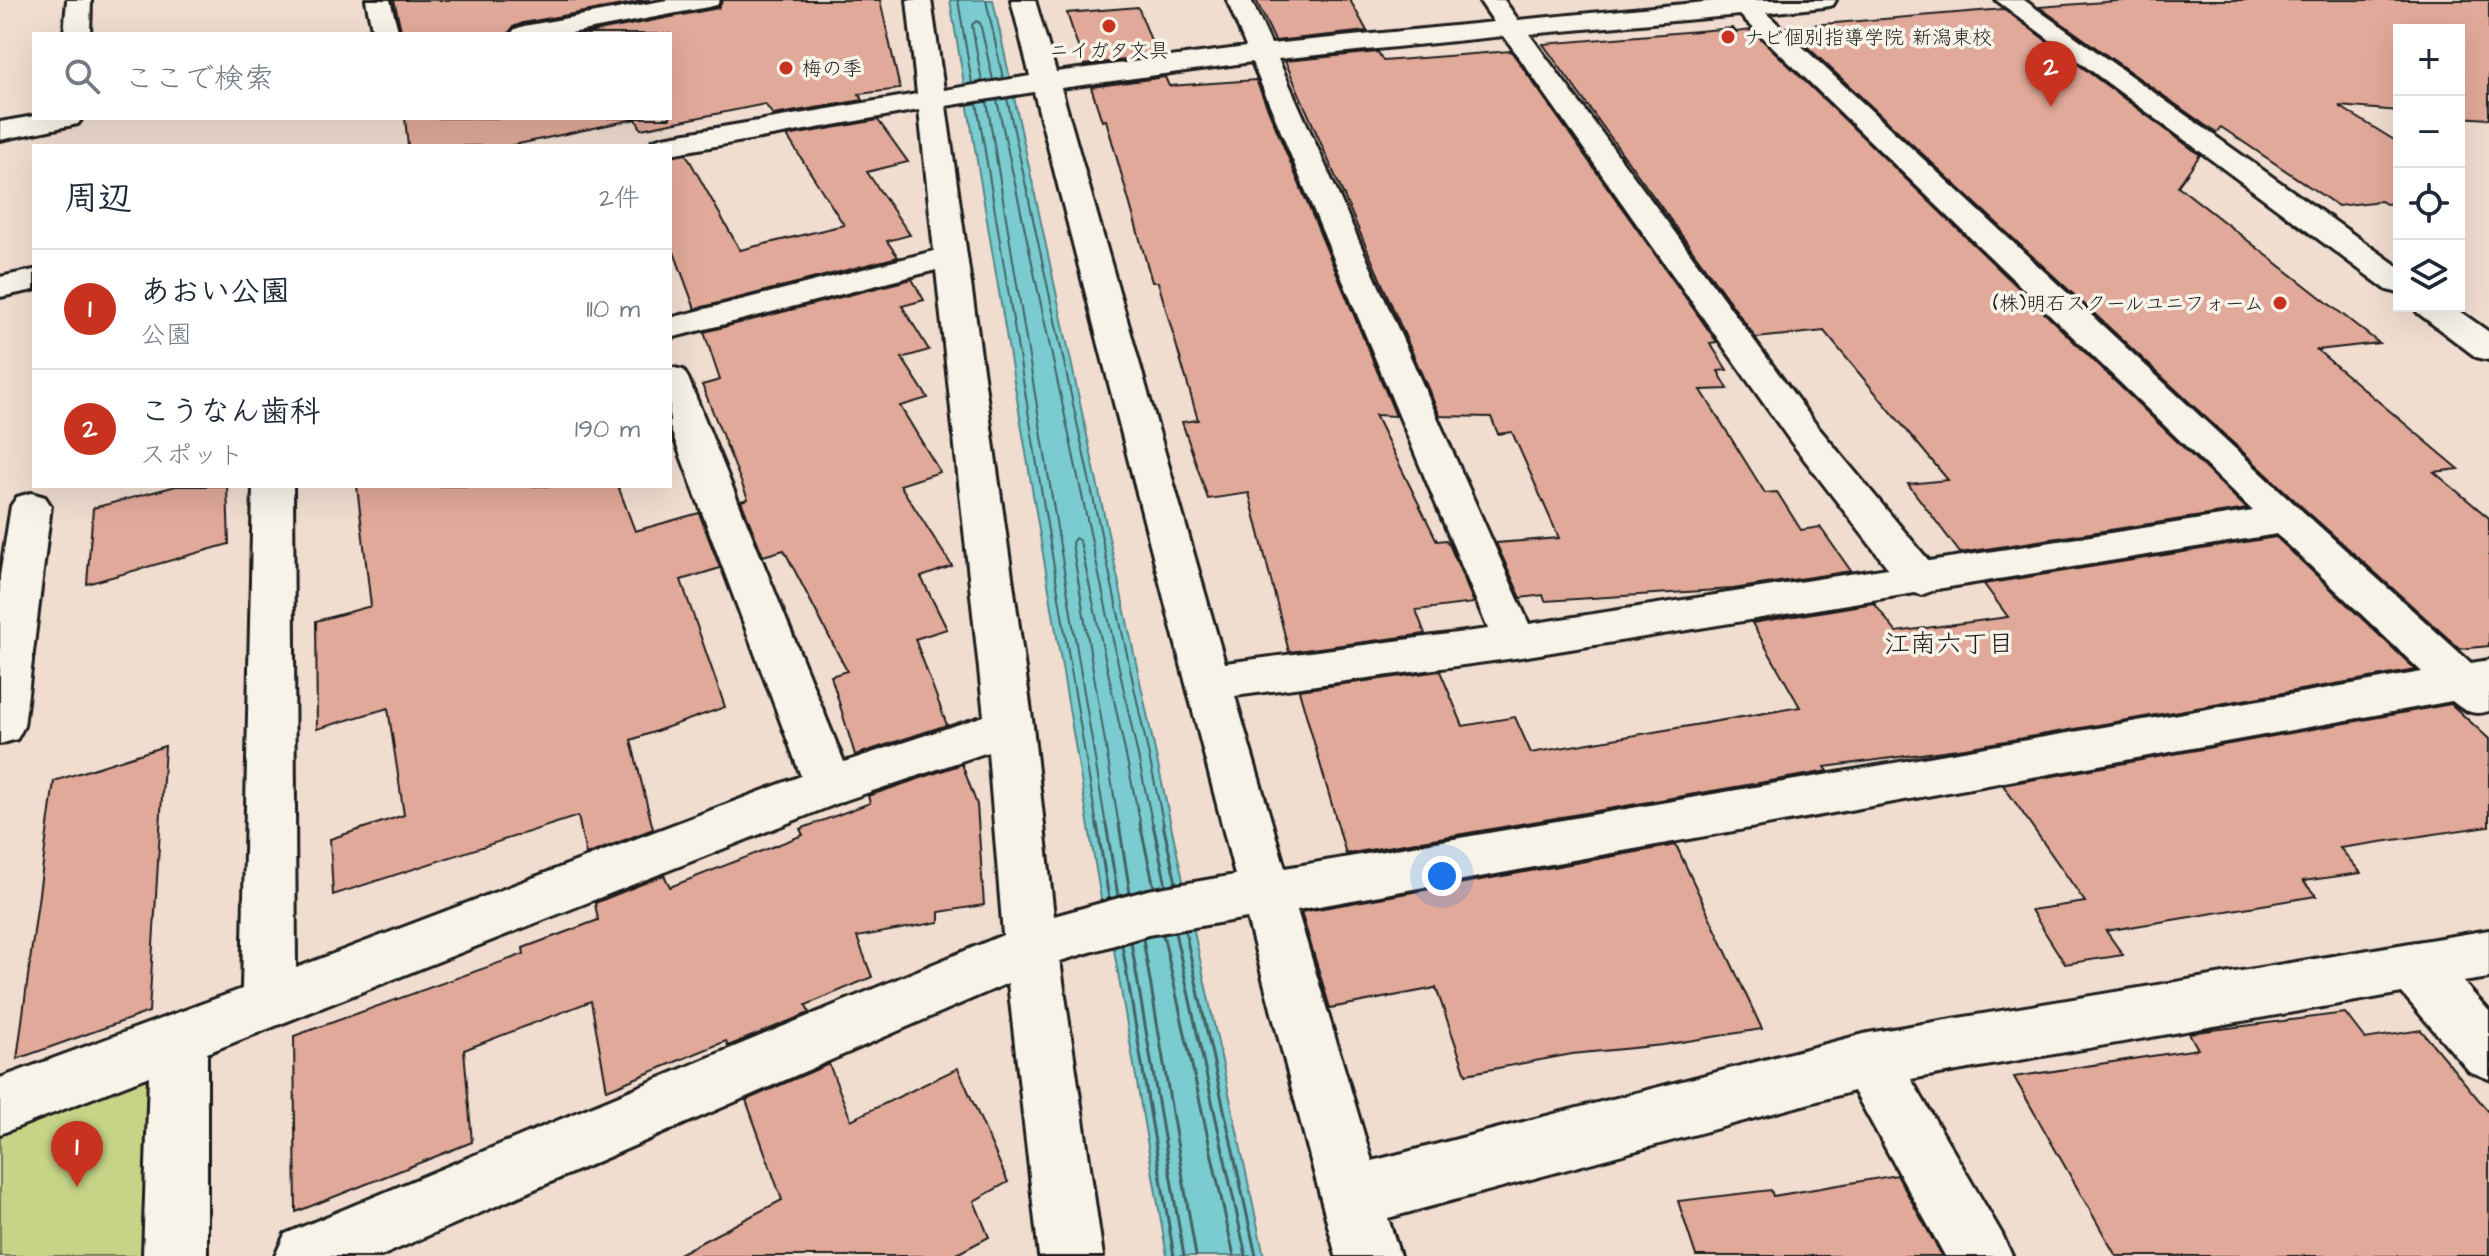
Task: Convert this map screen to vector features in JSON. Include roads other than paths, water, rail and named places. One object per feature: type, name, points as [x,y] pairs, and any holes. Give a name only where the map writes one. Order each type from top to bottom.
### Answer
[{"type":"street","points":[[77,32],[79,0]]},
{"type":"street","points":[[378,0],[386,32]]},
{"type":"street","points":[[534,32],[673,3],[708,0]]},
{"type":"street","points":[[919,0],[1009,726],[1031,948],[1068,1255]]},
{"type":"street","points":[[1023,0],[1031,85],[1210,682],[1368,1256]]},
{"type":"street","points":[[1239,0],[1515,642]]},
{"type":"street","points":[[1491,0],[1804,434],[1921,580]]},
{"type":"street","points":[[672,144],[962,94],[1263,54],[1742,4],[1824,0]]},
{"type":"street","points":[[2008,0],[2393,279]]},
{"type":"street","points":[[1742,4],[2286,519],[2480,689]]},
{"type":"street","points":[[0,131],[55,120]]},
{"type":"street","points":[[61,144],[65,120]]},
{"type":"street","points":[[672,327],[952,256]]},
{"type":"street","points":[[0,287],[32,280]]},
{"type":"street","points":[[2438,312],[2489,349]]},
{"type":"street","points":[[672,383],[829,786]]},
{"type":"street","points":[[269,1004],[273,488]]},
{"type":"street","points":[[0,726],[30,497]]},
{"type":"street","points":[[1210,682],[1515,642],[1921,580],[2286,519]]},
{"type":"street","points":[[307,1256],[1031,948],[1101,923],[1195,901],[1269,893],[2480,689]]},
{"type":"street","points":[[0,1106],[829,786],[1009,726]]},
{"type":"street","points":[[1353,1197],[1868,1060],[2489,954]]},
{"type":"street","points":[[2414,967],[2489,1052]]},
{"type":"street","points":[[175,1256],[179,1038]]},
{"type":"street","points":[[1868,1060],[1980,1256]]},
{"type":"water","points":[[950,0],[993,0],[1264,1256],[1167,1256],[1113,944],[1101,899]]},
{"type":"place","name":"ニイガタ文具","points":[[1109,26]]},
{"type":"place","name":"ナビ個別指導学院 新潟東校","points":[[1728,37]]},
{"type":"place","name":"梅の季","points":[[786,68]]},
{"type":"place","name":"こうなん歯科","points":[[2051,107]]},
{"type":"place","name":"(株)明石スクールユニフォーム","points":[[2280,303]]},
{"type":"place","name":"あおい公園","points":[[77,1187]]},
{"type":"district","name":"江南六丁目","points":[[1949,643]]}]
